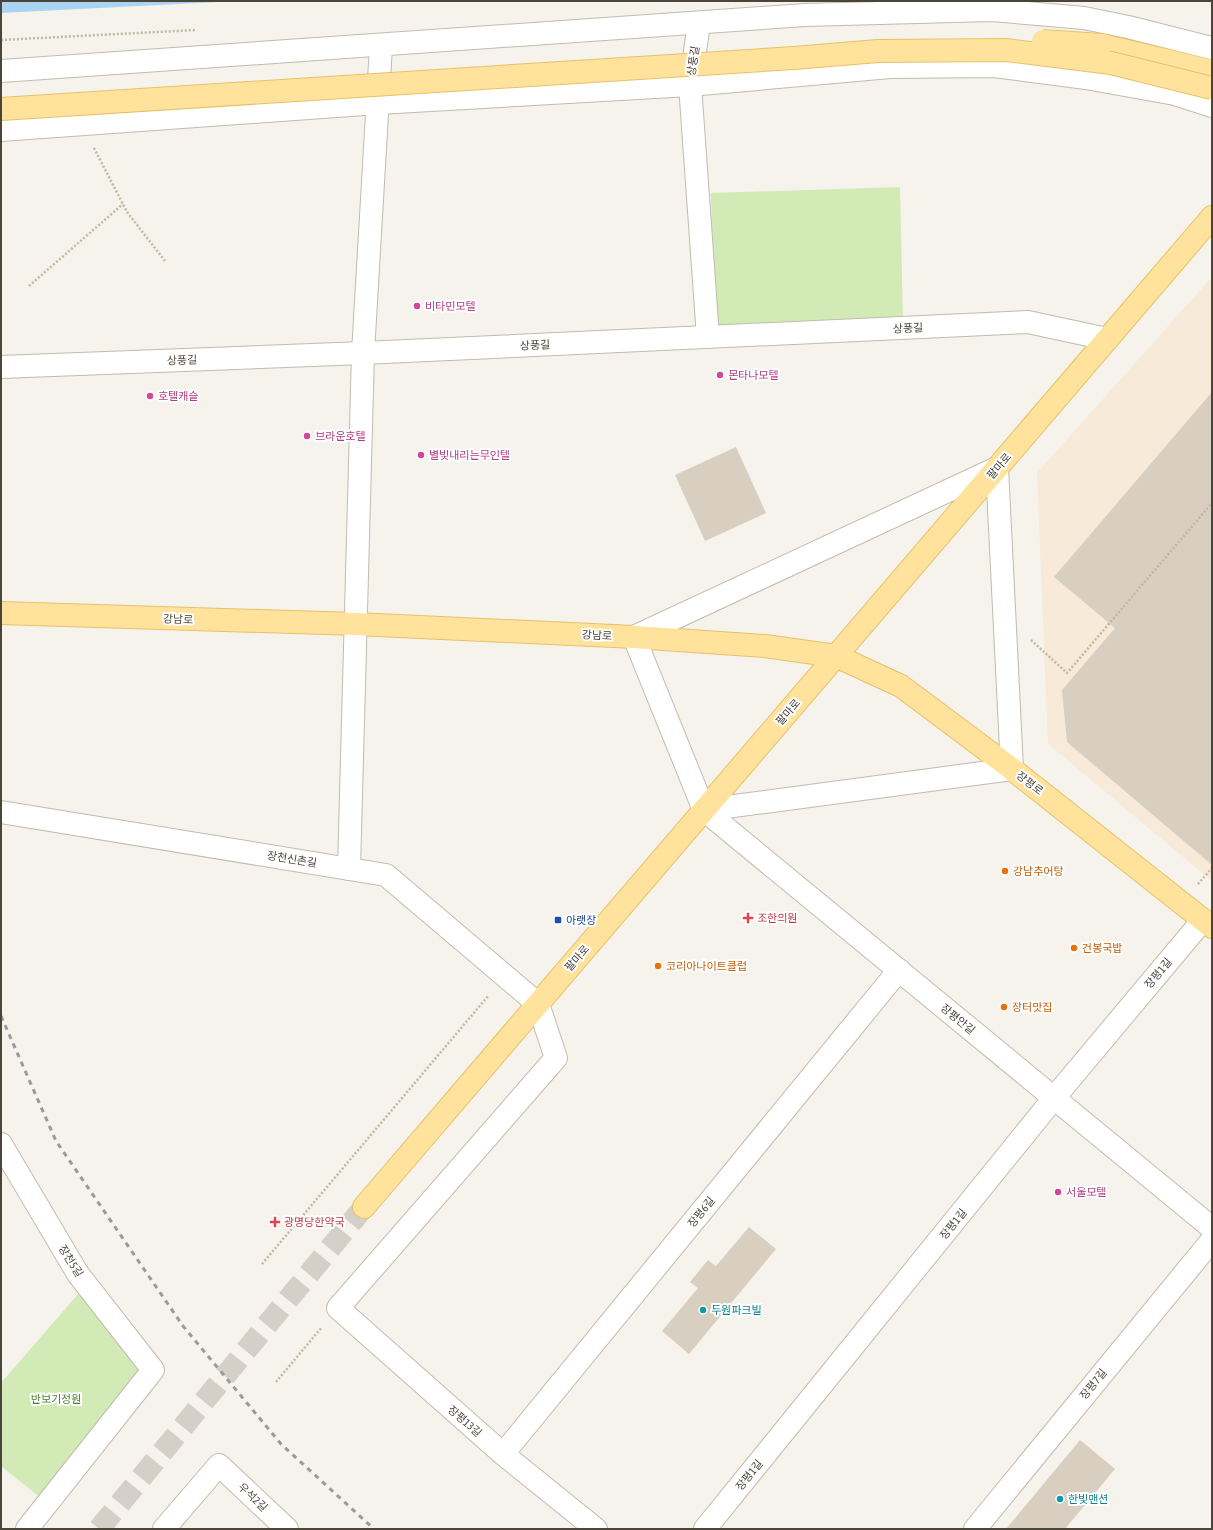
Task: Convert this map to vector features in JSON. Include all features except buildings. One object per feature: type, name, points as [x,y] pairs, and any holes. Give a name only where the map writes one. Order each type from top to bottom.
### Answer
[{"type":"main road","points":[[1,96],[877,39],[1008,38],[1101,45],[1212,71]]},
{"type":"main road","points":[[1,109],[794,58],[878,51],[1006,50],[1111,63],[1212,88]]},
{"type":"main road","name":"팔마로","points":[[364,1207],[1212,217]]},
{"type":"main road","name":"강남로","points":[[1,613],[356,624],[634,637],[765,646],[836,656]]},
{"type":"main road","name":"장평로","points":[[836,656],[901,686],[1012,769],[1207,924]]},
{"type":"street","points":[[1,71],[699,24],[805,15],[992,10],[1084,18],[1128,27],[1212,48]]},
{"type":"street","name":"상풍길","points":[[699,24],[690,85],[708,337]]},
{"type":"street","points":[[349,869],[363,353],[381,46]]},
{"type":"street","points":[[1,130],[378,103],[690,85],[890,67],[994,66],[1086,78],[1175,94],[1212,106]]},
{"type":"street","name":"상풍길","points":[[1,367],[363,353],[1028,322],[1107,340]]},
{"type":"street","points":[[997,468],[1012,769],[704,810],[634,637],[997,468]]},
{"type":"street","name":"장평안길","points":[[704,810],[1212,1228]]},
{"type":"street","name":"장천신촌길","points":[[1,812],[386,875],[538,1004]]},
{"type":"street","name":"장평1길","points":[[705,1529],[1054,1098],[1207,924]]},
{"type":"street","name":"장평6길","points":[[503,1454],[899,970]]},
{"type":"street","points":[[338,1308],[556,1058],[538,1004]]},
{"type":"street","name":"장천5길","points":[[1,1144],[78,1274],[153,1370],[27,1529]]},
{"type":"street","name":"장평7길","points":[[975,1529],[1212,1240]]},
{"type":"street","name":"장평13길","points":[[338,1308],[503,1454],[596,1529]]},
{"type":"street","name":"우석2길","points":[[164,1529],[219,1465],[287,1529]]},
{"type":"path","points":[[86,124],[93,146],[123,204],[165,261]]},
{"type":"path","points":[[29,286],[123,204]]},
{"type":"path","points":[[1027,637],[1067,673],[1212,503]]},
{"type":"path","points":[[262,1264],[505,976]]},
{"type":"path","points":[[276,1382],[338,1308]]},
{"type":"shaded area","points":[[1212,277],[1212,881],[1048,744],[1037,473]]},
{"type":"green space","points":[[900,187],[903,322],[714,327],[711,193]]},
{"type":"green space","name":"반보기정원","points":[[79,1293],[146,1371],[42,1499],[1,1466],[1,1383]]},
{"type":"water","points":[[1,1],[237,1],[1,13]]},
{"type":"tunnel","points":[[99,1529],[364,1207]]},
{"type":"railway","points":[[1,1016],[56,1141],[183,1326],[281,1444],[374,1529]]},
{"type":"place","name":"비타민모텔","points":[[417,306]]},
{"type":"place","name":"몬타나모텔","points":[[720,375]]},
{"type":"place","name":"호텔캐슬","points":[[150,396]]},
{"type":"place","name":"브라운호텔","points":[[307,436]]},
{"type":"place","name":"별빛내리는무인텔","points":[[421,455]]},
{"type":"place","name":"강남추어탕","points":[[1005,871]]},
{"type":"place","name":"조한의원","points":[[748,918]]},
{"type":"place","name":"아랫장","points":[[558,920]]},
{"type":"place","name":"건봉국밥","points":[[1074,948]]},
{"type":"place","name":"코리아나이트클럽","points":[[658,966]]},
{"type":"place","name":"장터맛집","points":[[1004,1007]]},
{"type":"place","name":"서울모텔","points":[[1058,1192]]},
{"type":"place","name":"광명당한약국","points":[[275,1222]]},
{"type":"place","name":"두원파크빌","points":[[703,1310]]},
{"type":"place","name":"한빛맨션","points":[[1060,1499]]}]
